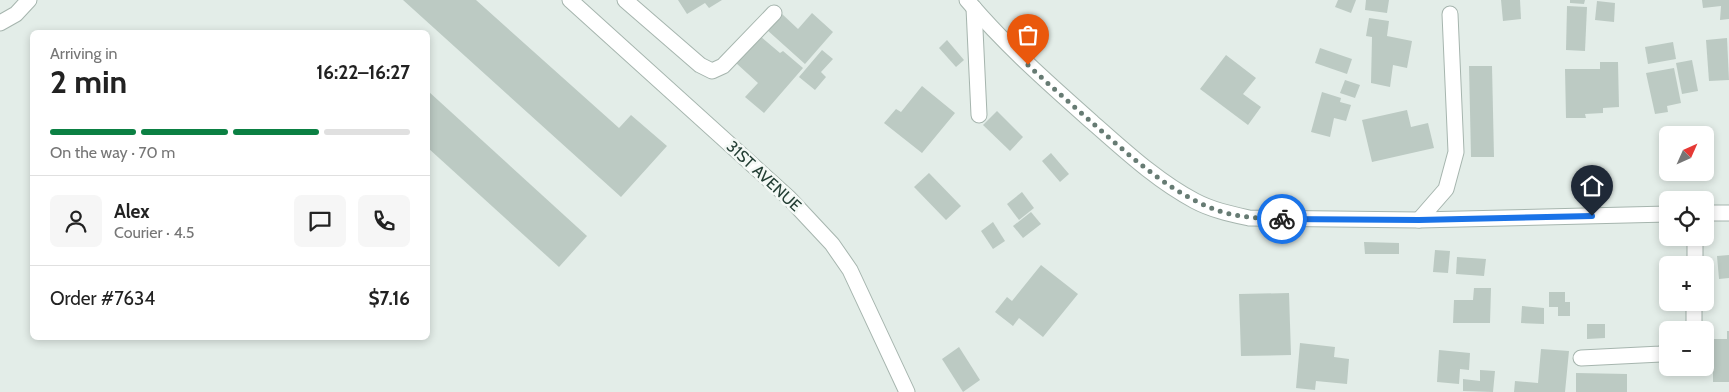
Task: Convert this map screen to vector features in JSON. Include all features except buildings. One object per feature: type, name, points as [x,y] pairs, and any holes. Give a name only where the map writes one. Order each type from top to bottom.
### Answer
[{"type":"street","points":[[0,23],[16,14],[29,0]]},
{"type":"street","name":"31ST AVENUE","points":[[570,0],[789,198],[832,244],[850,270],[907,392]]},
{"type":"street","points":[[625,0],[700,65],[712,71],[723,66],[774,12]]},
{"type":"street","points":[[971,4],[979,115]]},
{"type":"street","points":[[971,4],[994,32],[1110,138],[1160,178],[1195,201],[1223,212],[1249,218],[1419,220],[1659,214]]},
{"type":"street","points":[[1419,220],[1446,189],[1456,152],[1450,14]]},
{"type":"street","points":[[1714,213],[1729,213]]},
{"type":"street","points":[[1581,358],[1659,354]]},
{"type":"way so far","points":[[1028,65],[1110,138],[1160,178],[1195,201],[1223,212],[1249,218],[1282,219]]},
{"type":"route","points":[[1282,219],[1419,220],[1592,216]]}]
